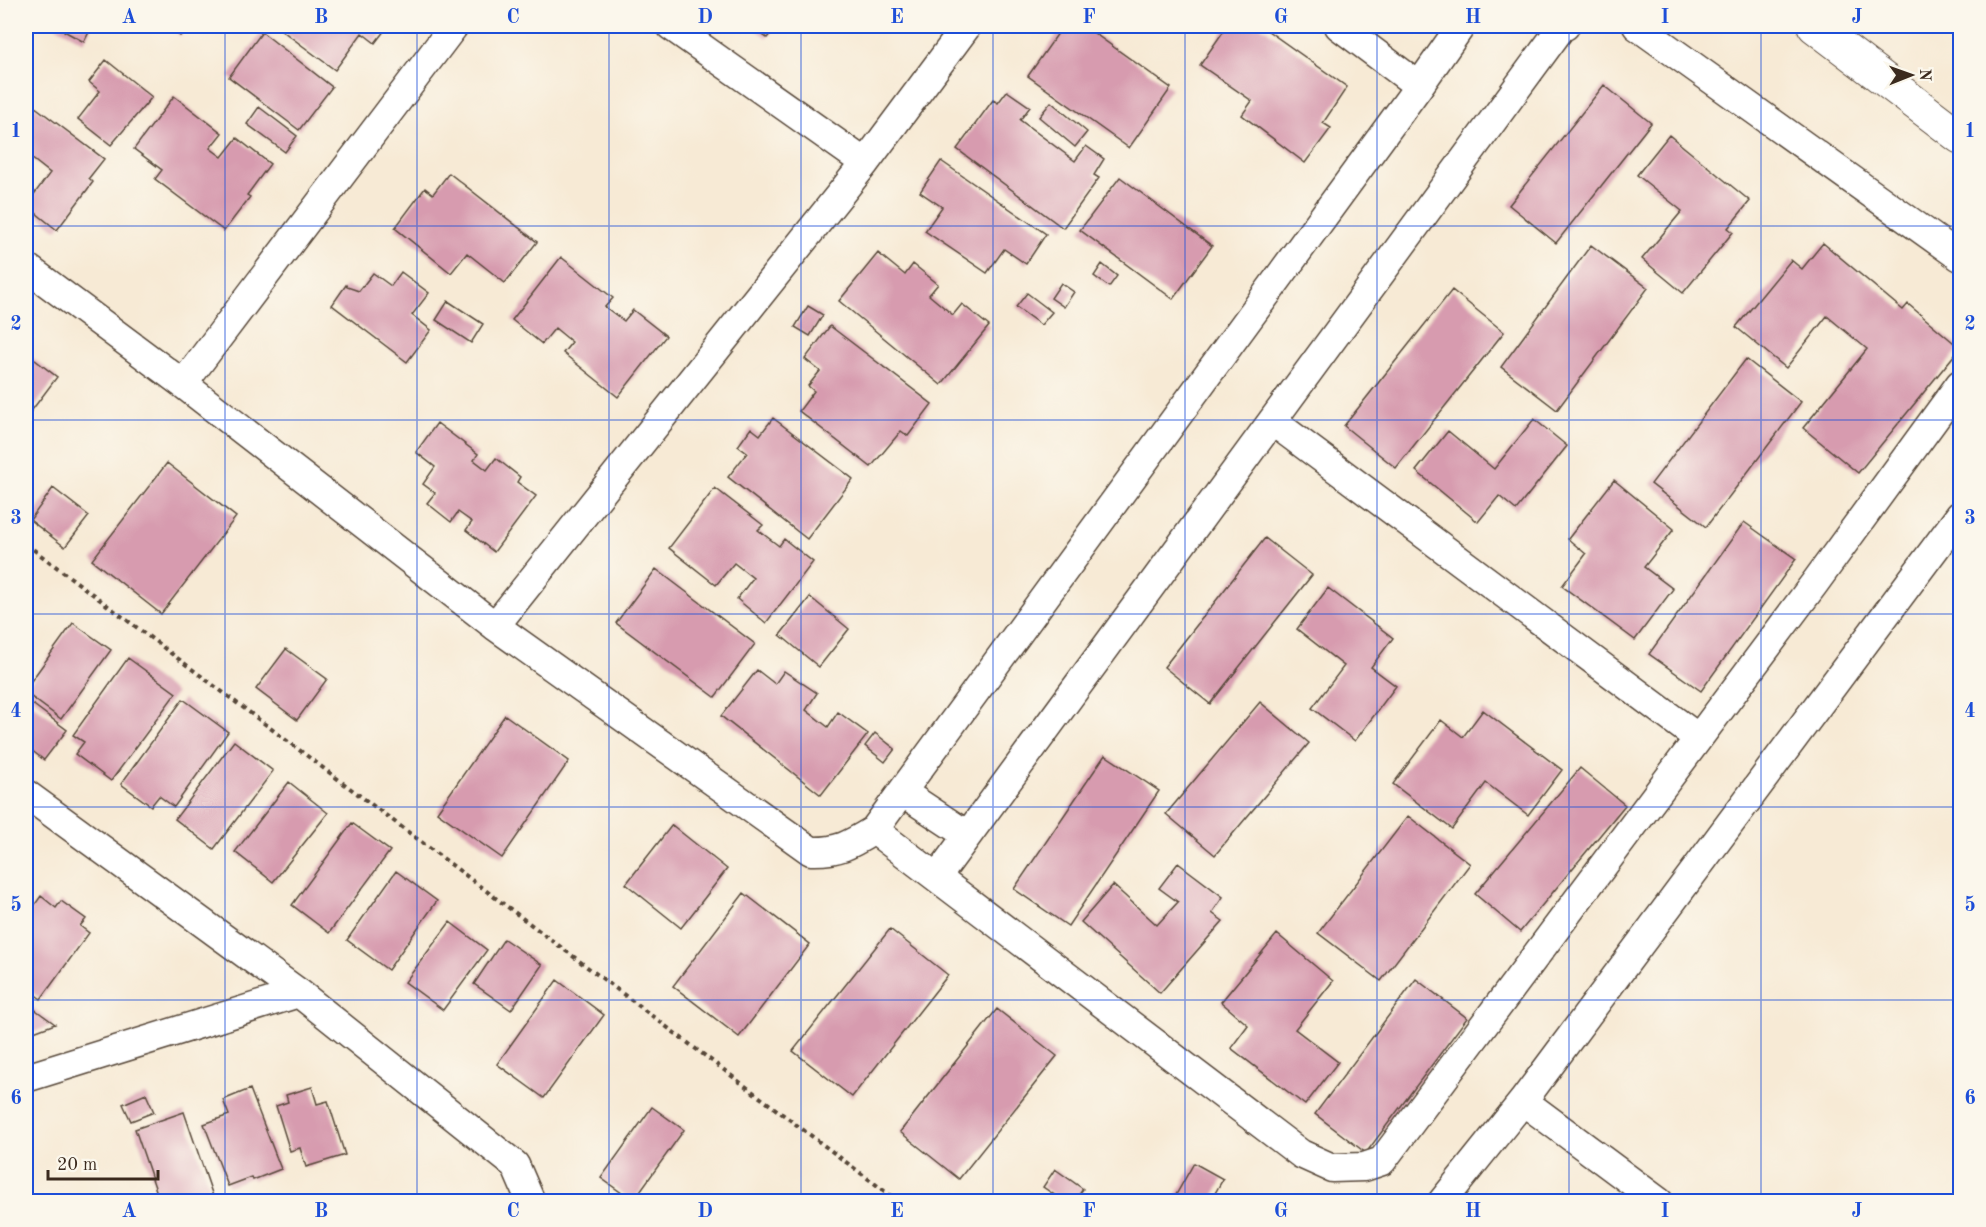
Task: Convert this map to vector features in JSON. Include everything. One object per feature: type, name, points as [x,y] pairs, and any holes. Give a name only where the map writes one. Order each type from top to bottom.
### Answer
[{"type":"street","points":[[183,384],[454,26]]},
{"type":"street","points":[[671,26],[865,163]]},
{"type":"street","points":[[495,626],[865,163],[967,26]]},
{"type":"street","points":[[1339,26],[1419,86]]},
{"type":"street","points":[[26,267],[183,384],[495,626],[811,851],[836,850],[848,846],[874,830],[1461,26]]},
{"type":"street","points":[[937,877],[1565,26]]},
{"type":"street","points":[[1637,26],[1960,257]]},
{"type":"street","points":[[1814,26],[1960,137]]},
{"type":"street","points":[[874,830],[1301,1154],[1332,1168],[1364,1167],[1382,1161],[1960,384]]},
{"type":"street","points":[[1272,421],[1698,738]]},
{"type":"street","points":[[1442,1202],[1523,1101],[1960,515]]},
{"type":"street","points":[[902,792],[967,835]]},
{"type":"street","points":[[26,794],[299,993],[515,1165],[531,1202]]},
{"type":"street","points":[[26,1078],[299,993]]},
{"type":"street","points":[[1523,1101],[1659,1202]]},
{"type":"path","points":[[26,544],[899,1202]]},
{"type":"building","points":[[55,26],[87,26],[91,28],[84,42]]},
{"type":"building","points":[[168,26],[189,26],[180,36]]},
{"type":"building","points":[[276,26],[388,26],[375,43],[362,33],[335,70]]},
{"type":"building","points":[[750,26],[777,26],[767,38]]},
{"type":"building","points":[[1063,26],[1084,26],[1171,88],[1129,148],[1028,76]]},
{"type":"building","points":[[1227,26],[1261,26],[1347,87],[1323,123],[1331,128],[1305,163],[1242,115],[1252,101],[1200,65]]},
{"type":"building","points":[[262,32],[332,87],[299,130],[229,77]]},
{"type":"building","points":[[106,60],[152,97],[111,145],[78,119],[100,91],[89,82]]},
{"type":"building","points":[[1604,85],[1651,123],[1556,243],[1509,205]]},
{"type":"building","points":[[1007,91],[1030,107],[1020,120],[1075,161],[1086,146],[1104,159],[1094,175],[1099,178],[1063,228],[957,149],[993,100],[998,103]]},
{"type":"building","points":[[174,96],[222,133],[210,148],[222,157],[237,138],[270,164],[247,195],[250,197],[224,231],[155,179],[162,170],[134,149]]},
{"type":"building","points":[[26,100],[104,159],[89,178],[93,182],[57,230],[26,205],[50,173],[26,154]]},
{"type":"building","points":[[1051,102],[1087,132],[1075,147],[1039,117]]},
{"type":"building","points":[[259,107],[297,136],[285,152],[247,124]]},
{"type":"building","points":[[1669,135],[1750,201],[1728,228],[1733,232],[1683,293],[1642,259],[1682,211],[1637,175]]},
{"type":"building","points":[[941,161],[1046,234],[1026,264],[1004,249],[987,273],[925,231],[942,207],[920,192]]},
{"type":"building","points":[[449,173],[537,242],[505,283],[467,253],[451,273],[395,228],[425,188],[433,194]]},
{"type":"building","points":[[1120,177],[1212,246],[1173,299],[1080,230]]},
{"type":"building","points":[[1823,243],[1903,310],[1908,304],[1960,348],[1858,473],[1803,428],[1867,349],[1827,316],[1786,368],[1736,327],[1791,260],[1802,269]]},
{"type":"building","points":[[1591,245],[1648,288],[1557,410],[1501,367]]},
{"type":"building","points":[[878,253],[905,275],[913,264],[938,284],[929,295],[953,315],[962,304],[989,326],[941,385],[839,301]]},
{"type":"building","points":[[561,257],[613,298],[605,307],[624,321],[633,310],[666,336],[618,397],[563,353],[572,342],[555,328],[542,344],[512,320]]},
{"type":"building","points":[[1102,264],[1117,276],[1109,287],[1094,276]]},
{"type":"building","points":[[401,272],[429,293],[412,315],[431,330],[407,362],[332,305],[346,285],[359,291],[373,273],[391,286]]},
{"type":"building","points":[[1061,283],[1074,292],[1064,307],[1051,298]]},
{"type":"building","points":[[1452,290],[1504,332],[1396,468],[1344,426]]},
{"type":"building","points":[[1027,293],[1052,312],[1041,325],[1016,307]]},
{"type":"building","points":[[448,301],[483,324],[471,343],[436,320]]},
{"type":"building","points":[[808,306],[823,315],[810,336],[795,327]]},
{"type":"building","points":[[830,326],[932,404],[908,436],[901,431],[871,467],[799,411],[814,391],[808,386],[820,371],[805,359]]},
{"type":"building","points":[[26,353],[57,377],[26,418]]},
{"type":"building","points":[[1746,359],[1801,402],[1706,527],[1651,484]]},
{"type":"building","points":[[773,418],[853,479],[807,539],[728,477],[747,453],[738,446],[751,428],[760,435]]},
{"type":"building","points":[[1534,419],[1567,446],[1516,510],[1499,496],[1478,522],[1416,471],[1448,431],[1494,469]]},
{"type":"building","points":[[437,423],[478,454],[474,460],[487,470],[496,458],[520,477],[517,482],[536,496],[494,552],[466,530],[472,522],[458,512],[451,522],[427,503],[435,493],[423,484],[435,467],[416,452]]},
{"type":"building","points":[[167,463],[236,517],[161,614],[92,560]]},
{"type":"building","points":[[1614,480],[1674,529],[1644,567],[1673,589],[1635,640],[1562,586],[1586,554],[1568,539]]},
{"type":"building","points":[[53,488],[89,516],[65,547],[30,520]]},
{"type":"building","points":[[715,488],[763,525],[758,530],[779,546],[784,539],[813,562],[766,623],[737,599],[753,578],[734,563],[716,585],[669,548]]},
{"type":"building","points":[[1744,522],[1796,559],[1701,691],[1649,654]]},
{"type":"building","points":[[1265,538],[1312,575],[1210,704],[1164,667]]},
{"type":"building","points":[[656,569],[755,644],[715,697],[616,623]]},
{"type":"building","points":[[1328,588],[1393,638],[1371,667],[1396,686],[1355,741],[1312,708],[1344,666],[1297,629]]},
{"type":"building","points":[[810,597],[849,629],[819,667],[780,635]]},
{"type":"building","points":[[73,623],[111,650],[61,719],[26,693],[26,688]]},
{"type":"building","points":[[286,649],[327,679],[297,720],[256,689]]},
{"type":"building","points":[[128,658],[176,693],[111,781],[75,754],[84,742],[73,735]]},
{"type":"building","points":[[757,670],[775,684],[784,671],[817,693],[806,710],[828,727],[838,712],[868,734],[821,795],[721,716]]},
{"type":"building","points":[[183,699],[228,732],[174,807],[159,796],[151,806],[121,784]]},
{"type":"building","points":[[1260,702],[1309,743],[1215,855],[1166,814]]},
{"type":"building","points":[[31,703],[67,730],[44,760],[26,746],[26,711]]},
{"type":"building","points":[[1483,710],[1562,770],[1528,815],[1486,783],[1452,829],[1393,784],[1441,720],[1463,737]]},
{"type":"building","points":[[505,715],[569,761],[502,858],[437,812]]},
{"type":"building","points":[[875,733],[895,749],[885,762],[865,746]]},
{"type":"building","points":[[234,741],[273,771],[214,849],[175,819]]},
{"type":"building","points":[[1105,755],[1159,791],[1068,926],[1014,889]]},
{"type":"building","points":[[1580,768],[1625,805],[1520,932],[1475,894]]},
{"type":"building","points":[[289,782],[328,813],[273,882],[235,852]]},
{"type":"building","points":[[1408,816],[1470,864],[1381,981],[1318,933]]},
{"type":"building","points":[[352,823],[390,851],[329,933],[292,905]]},
{"type":"building","points":[[672,825],[727,869],[681,928],[626,884]]},
{"type":"building","points":[[1178,863],[1223,897],[1212,913],[1223,921],[1160,993],[1081,922],[1113,885],[1157,925],[1178,902],[1159,888]]},
{"type":"building","points":[[396,871],[437,901],[388,970],[347,940]]},
{"type":"building","points":[[744,893],[810,944],[739,1037],[673,986]]},
{"type":"building","points":[[41,896],[56,908],[61,901],[86,919],[80,926],[89,933],[41,999],[26,988],[26,917]]},
{"type":"building","points":[[450,922],[487,950],[443,1010],[405,982]]},
{"type":"building","points":[[890,929],[948,975],[852,1097],[793,1051]]},
{"type":"building","points":[[1277,934],[1333,981],[1295,1029],[1338,1062],[1305,1105],[1231,1048],[1248,1025],[1221,1002]]},
{"type":"building","points":[[504,939],[542,965],[511,1010],[474,984]]},
{"type":"building","points":[[1416,979],[1467,1018],[1366,1153],[1315,1114]]},
{"type":"building","points":[[557,980],[604,1015],[544,1098],[497,1064]]},
{"type":"building","points":[[26,1003],[55,1024],[26,1035]]},
{"type":"building","points":[[997,1009],[1057,1056],[959,1179],[900,1132]]},
{"type":"building","points":[[312,1087],[317,1104],[328,1101],[345,1155],[306,1167],[300,1148],[290,1151],[276,1106],[288,1102],[286,1095]]},
{"type":"building","points":[[250,1089],[281,1169],[253,1180],[252,1177],[228,1186],[204,1124],[229,1115],[223,1100]]},
{"type":"building","points":[[146,1094],[154,1112],[131,1121],[123,1104]]},
{"type":"building","points":[[652,1107],[684,1130],[633,1201],[601,1178]]},
{"type":"building","points":[[184,1112],[215,1202],[160,1202],[135,1129]]},
{"type":"building","points":[[1194,1163],[1223,1179],[1210,1202],[1172,1202]]},
{"type":"building","points":[[1055,1169],[1083,1189],[1074,1202],[1065,1202],[1043,1187]]}]
